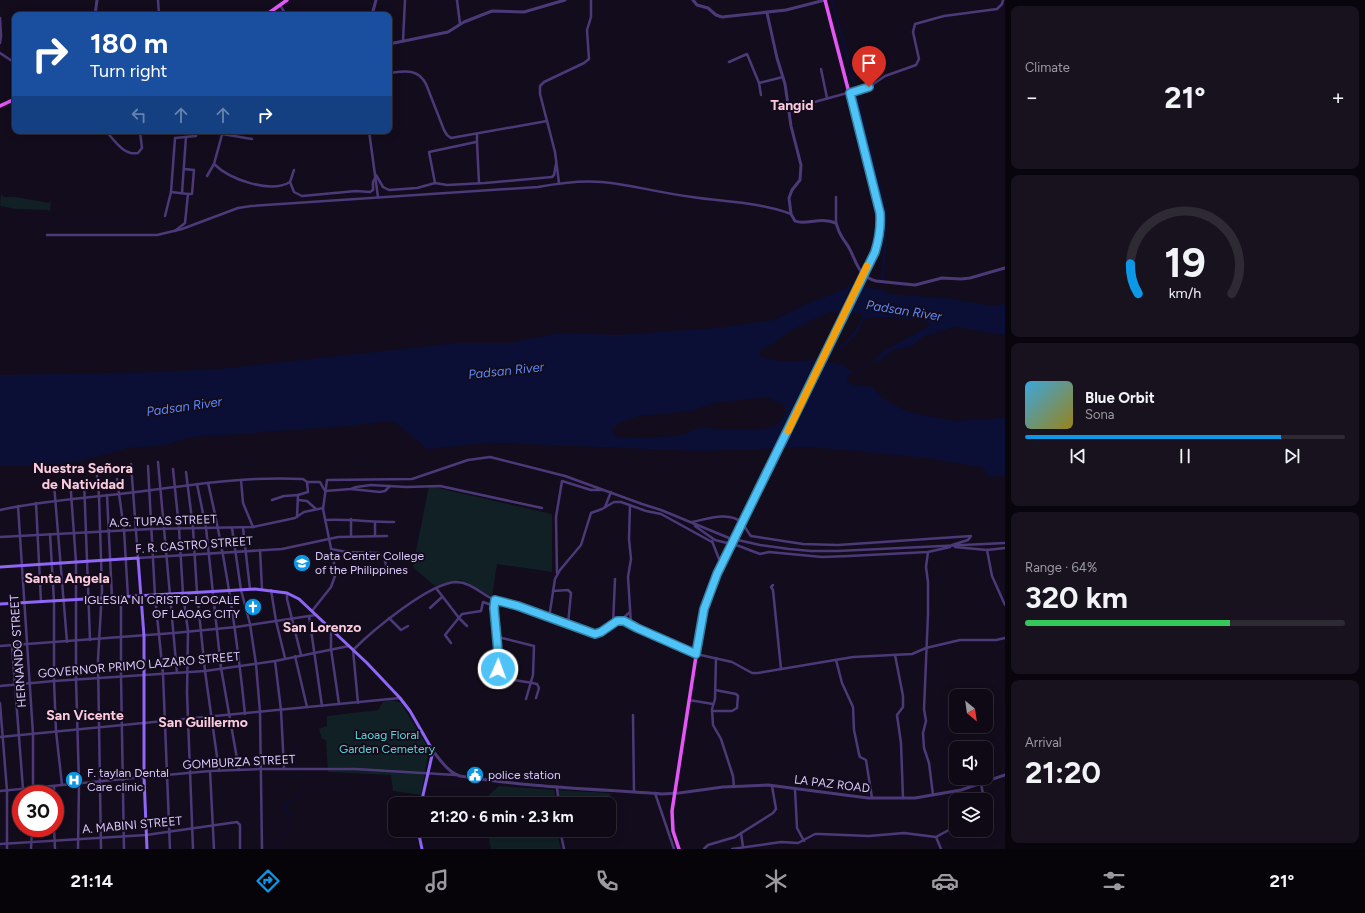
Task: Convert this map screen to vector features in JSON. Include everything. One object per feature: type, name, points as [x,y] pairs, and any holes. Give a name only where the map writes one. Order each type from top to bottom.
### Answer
[{"type":"main road","points":[[270,12],[287,0]]},
{"type":"main road","points":[[679,849],[672,823],[674,794],[704,609],[721,565],[865,271],[879,239],[881,225],[876,197],[825,0]]},
{"type":"main road","points":[[0,106],[12,100]]},
{"type":"main road","points":[[138,558],[144,636],[144,777],[147,849]]},
{"type":"main road","name":"F. R. CASTRO STREET","points":[[0,567],[138,558]]},
{"type":"main road","points":[[0,604],[142,597],[250,589],[262,589],[287,593],[299,599],[350,646],[400,698],[410,711],[433,751],[423,797]]},
{"type":"main road","points":[[419,837],[422,849]]},
{"type":"street","points":[[95,12],[97,0]]},
{"type":"street","points":[[158,0],[159,12]]},
{"type":"street","points":[[373,12],[376,0]]},
{"type":"street","points":[[403,41],[405,0]]},
{"type":"street","points":[[457,0],[460,24]]},
{"type":"street","points":[[392,43],[448,32],[460,24],[492,11],[524,12],[556,1],[565,0]]},
{"type":"street","points":[[559,183],[547,121],[540,94],[540,86],[548,79],[584,63],[589,59],[587,30],[591,17],[591,0]]},
{"type":"street","points":[[693,0],[696,6],[711,10],[716,15],[722,17],[767,13],[797,8],[825,0]]},
{"type":"street","points":[[789,108],[869,87],[885,76],[917,63],[919,59],[913,32],[915,24],[944,16],[996,9],[1002,4],[1003,0]]},
{"type":"street","points":[[279,5],[284,12]]},
{"type":"street","points":[[767,13],[777,58],[783,77],[791,126],[801,165],[800,180],[790,193],[790,214],[797,223],[821,220],[836,224]]},
{"type":"street","points":[[0,18],[0,42]]},
{"type":"street","points":[[0,53],[12,61]]},
{"type":"street","points":[[729,62],[747,54],[759,83],[761,95]]},
{"type":"street","points":[[821,69],[827,98]]},
{"type":"street","points":[[392,73],[412,71],[422,77],[441,124],[448,136],[457,138],[547,121]]},
{"type":"street","points":[[759,83],[783,77]]},
{"type":"street","points":[[109,134],[119,146],[129,152],[137,154],[140,152],[142,146],[140,134]]},
{"type":"street","points":[[165,216],[171,192],[175,138],[196,136],[196,134]]},
{"type":"street","points":[[207,176],[214,164],[222,134]]},
{"type":"street","points":[[231,134],[252,139]]},
{"type":"street","points":[[369,134],[378,197]]},
{"type":"street","points":[[477,134],[479,184]]},
{"type":"street","points":[[182,193],[186,137]]},
{"type":"street","points":[[435,183],[429,152],[477,142]]},
{"type":"street","points":[[214,164],[226,174],[250,183],[278,187],[290,182]]},
{"type":"street","points":[[376,175],[386,190],[417,188],[435,183],[447,185],[479,184],[552,177],[554,175],[556,164]]},
{"type":"street","points":[[171,192],[192,194],[194,170],[184,169]]},
{"type":"street","points":[[294,170],[290,182],[294,192],[302,196],[356,191],[370,192],[373,190],[376,175]]},
{"type":"street","points":[[47,235],[157,235],[172,232],[238,208],[538,187],[559,183],[583,182],[617,184],[693,198],[767,206],[790,214]]},
{"type":"street","points":[[172,232],[186,220],[188,194]]},
{"type":"street","points":[[836,197],[836,224],[841,237],[848,246],[857,267],[872,280],[915,285],[942,278],[961,280],[1005,268]]},
{"type":"street","points":[[312,611],[331,587],[335,576],[334,563],[323,508],[327,480],[412,479],[468,460],[490,457],[565,476],[661,510],[729,538],[760,545],[810,551],[838,551],[950,547],[1005,543]]},
{"type":"street","points":[[158,462],[177,673]]},
{"type":"street","points":[[131,464],[138,558]]},
{"type":"street","points":[[148,466],[155,596],[160,634],[166,721],[170,849]]},
{"type":"street","points":[[173,469],[179,528],[183,594],[188,631],[188,719],[194,849]]},
{"type":"street","points":[[186,472],[193,528],[204,671],[219,771]]},
{"type":"street","points":[[97,476],[99,496],[101,598],[98,678],[101,849]]},
{"type":"street","points":[[0,510],[85,496],[119,494],[197,484],[241,480],[303,478],[307,482],[308,493],[284,496],[272,500]]},
{"type":"street","points":[[70,479],[75,532],[77,600],[76,679],[79,783],[78,849]]},
{"type":"street","points":[[117,479],[124,530],[128,597]]},
{"type":"street","points":[[84,480],[90,640]]},
{"type":"street","points":[[241,480],[243,503],[253,527]]},
{"type":"street","points":[[549,618],[557,574],[556,517],[562,481],[592,490],[604,490]]},
{"type":"street","points":[[307,482],[320,482],[325,491]]},
{"type":"street","points":[[208,483],[219,528],[228,590],[236,627],[246,714]]},
{"type":"street","points":[[54,484],[67,642]]},
{"type":"street","points":[[197,484],[206,528],[221,668],[239,770]]},
{"type":"street","points":[[351,489],[371,485],[450,487],[542,508]]},
{"type":"street","points":[[325,491],[351,489],[380,492],[385,491],[390,486]]},
{"type":"street","points":[[605,508],[611,492]]},
{"type":"street","points":[[108,495],[112,598]]},
{"type":"street","points":[[297,516],[299,495]]},
{"type":"street","points":[[298,500],[307,501],[316,509]]},
{"type":"street","points":[[557,574],[581,545],[591,513],[618,501],[630,506],[661,514],[712,542]]},
{"type":"street","points":[[36,503],[41,602]]},
{"type":"street","name":"HERNANDO STREET","points":[[18,506],[33,734],[33,785]]},
{"type":"street","points":[[630,506],[629,539],[631,559],[628,577],[631,625]]},
{"type":"street","name":"A.G. TUPAS STREET","points":[[0,536],[165,528],[243,528],[297,516],[304,512],[323,508]]},
{"type":"street","points":[[713,518],[732,518],[740,521],[751,536],[802,544],[838,545],[972,536],[968,540],[950,547],[928,552],[835,557],[769,552],[760,554],[739,546],[715,540],[691,522],[713,518]]},
{"type":"street","points":[[325,520],[351,519],[375,522],[394,522]]},
{"type":"street","points":[[351,519],[351,536]]},
{"type":"street","points":[[375,522],[375,536]]},
{"type":"street","points":[[232,528],[241,590],[250,624],[256,664],[260,712],[262,849]]},
{"type":"street","points":[[243,528],[250,589]]},
{"type":"street","points":[[50,534],[54,601],[53,643],[56,732],[62,785]]},
{"type":"street","name":"F. R. CASTRO STREET","points":[[138,558],[286,548],[329,538],[351,536],[387,536]]},
{"type":"street","points":[[711,538],[721,565]]},
{"type":"street","points":[[950,547],[975,550],[1005,548]]},
{"type":"street","points":[[331,549],[347,552],[379,553],[384,557],[386,565],[385,572]]},
{"type":"street","points":[[260,550],[262,589]]},
{"type":"street","points":[[987,550],[992,576],[1005,605]]},
{"type":"street","points":[[928,552],[926,568],[928,582],[924,709],[926,721],[923,736],[934,796]]},
{"type":"street","points":[[613,624],[615,579]]},
{"type":"street","points":[[358,702],[353,650],[400,610],[436,588],[450,583],[464,583],[495,600],[518,606],[596,634],[621,620],[630,612]]},
{"type":"street","points":[[773,585],[771,587],[773,590],[781,669]]},
{"type":"street","points":[[436,588],[458,618],[467,626]]},
{"type":"street","points":[[271,590],[276,621],[285,658]]},
{"type":"street","points":[[553,591],[568,590],[571,592],[568,624]]},
{"type":"street","points":[[287,593],[300,655]]},
{"type":"street","points":[[430,608],[442,597]]},
{"type":"street","points":[[121,598],[124,849]]},
{"type":"street","points":[[495,600],[494,606],[498,637],[498,671],[516,681],[538,686],[536,698]]},
{"type":"street","points":[[451,643],[445,635],[458,618],[464,613],[480,610],[483,602],[494,606]]},
{"type":"street","points":[[0,646],[76,642],[236,627],[316,615]]},
{"type":"street","points":[[309,616],[322,706]]},
{"type":"street","points":[[389,618],[401,630],[408,626]]},
{"type":"street","points":[[621,620],[696,654],[732,662],[752,673],[836,660],[912,654],[926,648],[960,640],[996,640],[1005,638]]},
{"type":"street","points":[[331,629],[331,649],[339,704]]},
{"type":"street","points":[[498,637],[534,646],[533,676],[526,699]]},
{"type":"street","points":[[12,646],[23,785]]},
{"type":"street","name":"GOVERNOR PRIMO LAZARO STREET","points":[[0,686],[76,679],[204,671],[256,664],[350,646]]},
{"type":"street","points":[[895,655],[903,696],[902,707],[897,715],[902,743],[903,798]]},
{"type":"street","points":[[295,656],[308,707]]},
{"type":"street","points":[[716,658],[715,690],[712,711],[714,727],[721,739],[733,776],[734,787]]},
{"type":"street","points":[[275,660],[281,710],[284,768]]},
{"type":"street","points":[[836,660],[840,677],[853,707],[854,730],[859,754],[860,757],[866,760],[872,798]]},
{"type":"street","points":[[712,711],[732,711],[737,708],[738,696],[736,694],[715,690]]},
{"type":"street","points":[[1,736],[246,714],[400,698]]},
{"type":"street","points":[[689,700],[713,704]]},
{"type":"street","points":[[0,703],[1,736],[7,791],[7,849]]},
{"type":"street","points":[[633,715],[634,792]]},
{"type":"street","points":[[433,751],[456,775]]},
{"type":"street","name":"GOMBURZA STREET","points":[[62,785],[210,771],[284,768],[355,769],[456,775]]},
{"type":"street","points":[[210,771],[214,849]]},
{"type":"street","name":"LA PAZ ROAD","points":[[456,775],[514,784],[557,788],[674,794],[734,787],[772,786],[872,798],[934,796],[975,785]]},
{"type":"street","name":"LA PAZ ROAD","points":[[993,779],[1005,775]]},
{"type":"street","points":[[704,849],[708,845],[732,838],[759,824],[775,811],[772,786]]},
{"type":"street","points":[[557,788],[558,797]]},
{"type":"street","points":[[795,789],[797,828],[804,841]]},
{"type":"street","name":"GOMBURZA STREET","points":[[0,792],[12,790]]},
{"type":"street","points":[[655,793],[674,849]]},
{"type":"street","name":"A. MABINI STREET","points":[[0,844],[54,842],[146,835],[237,822],[240,825],[240,849]]},
{"type":"street","points":[[732,849],[781,842],[796,843],[804,841],[815,834],[869,836],[904,833],[936,837],[949,830]]},
{"type":"street","points":[[741,832],[743,847]]},
{"type":"street","points":[[31,837],[31,849]]},
{"type":"street","points":[[54,837],[54,849]]},
{"type":"street","points":[[561,837],[564,849]]},
{"type":"street","points":[[936,837],[941,849]]},
{"type":"green space","points":[[1,194],[4,197],[16,197],[49,203],[51,201],[50,212],[48,210],[16,209],[0,206]]},
{"type":"green space","points":[[429,486],[552,514],[552,572],[497,564],[492,597],[461,580],[435,586],[413,566]]},
{"type":"green space","name":"Laoag Floral Garden Cemetery","points":[[392,700],[401,703],[429,749],[421,795],[393,791],[391,775],[328,772],[326,740],[322,739],[319,729],[327,726],[327,716],[378,710],[383,702]]},
{"type":"green space","points":[[499,786],[554,790],[555,797],[487,797]]},
{"type":"green space","points":[[558,790],[610,793],[610,797],[559,797]]},
{"type":"green space","points":[[488,837],[558,837],[561,849],[491,849]]},
{"type":"water","name":"Padsan River","points":[[851,284],[883,290],[889,294],[947,298],[992,306],[1005,304],[1005,335],[954,327],[925,336],[910,347],[892,350],[881,360],[850,374],[847,377],[847,381],[853,385],[873,387],[881,397],[904,410],[918,414],[955,421],[1005,418],[1005,475],[989,477],[982,467],[928,458],[810,447],[698,451],[503,443],[473,444],[430,449],[426,448],[395,422],[390,421],[347,426],[209,435],[187,438],[166,445],[128,448],[76,462],[54,465],[0,466],[0,375],[158,372],[219,369],[457,343],[510,343],[560,333],[618,335],[717,328],[774,320],[809,303],[847,288],[848,285]],"holes":[[[828,312],[861,313],[863,315],[858,326],[848,339],[829,355],[817,359],[800,361],[773,360],[765,359],[759,356],[761,349],[775,343],[788,332]],[[871,317],[927,321],[931,325],[885,350],[872,363],[851,372],[843,365],[826,361],[827,357],[843,347],[858,333],[864,319]],[[768,397],[784,405],[786,413],[775,426],[763,429],[716,429],[700,427],[686,434],[637,438],[617,437],[612,429],[620,423],[639,416],[690,411],[715,403]]]},
{"type":"pier","points":[[853,282],[861,283],[846,314],[838,314]]},
{"type":"pier","points":[[824,355],[779,451],[772,451],[817,356]]},
{"type":"waterway","points":[[832,0],[856,89]]},
{"type":"waterway","points":[[856,92],[886,212],[883,280]]},
{"type":"waterway","points":[[297,732],[295,736],[298,766]]},
{"type":"waterway","points":[[284,849],[278,845],[278,839],[281,835],[286,833],[289,826],[290,814],[284,808],[285,803],[299,797],[300,795],[299,770]]},
{"type":"slow traffic","points":[[788,431],[867,266]]},
{"type":"place","name":"Data Center College of the Philippines","points":[[302,563]]},
{"type":"place","name":"IGLESIA NI CRISTO-LOCALE OF LAOAG CITY","points":[[253,607]]},
{"type":"place","name":"police station","points":[[475,775]]},
{"type":"place","name":"F. taylan Dental Care clinic","points":[[74,780]]},
{"type":"district","name":"Tangid","points":[[792,105]]},
{"type":"district","name":"Nuestra Señora de Natividad","points":[[83,476]]},
{"type":"district","name":"Santa Angela","points":[[67,578]]},
{"type":"district","name":"San Lorenzo","points":[[322,627]]},
{"type":"district","name":"San Vicente","points":[[85,715]]},
{"type":"district","name":"San Guillermo","points":[[203,722]]},
{"type":"route","points":[[498,669],[498,637],[494,608],[495,600],[518,606],[595,634],[621,620],[696,654],[704,609],[717,574],[875,252],[879,239],[881,225],[880,213],[850,93],[869,87]]}]
